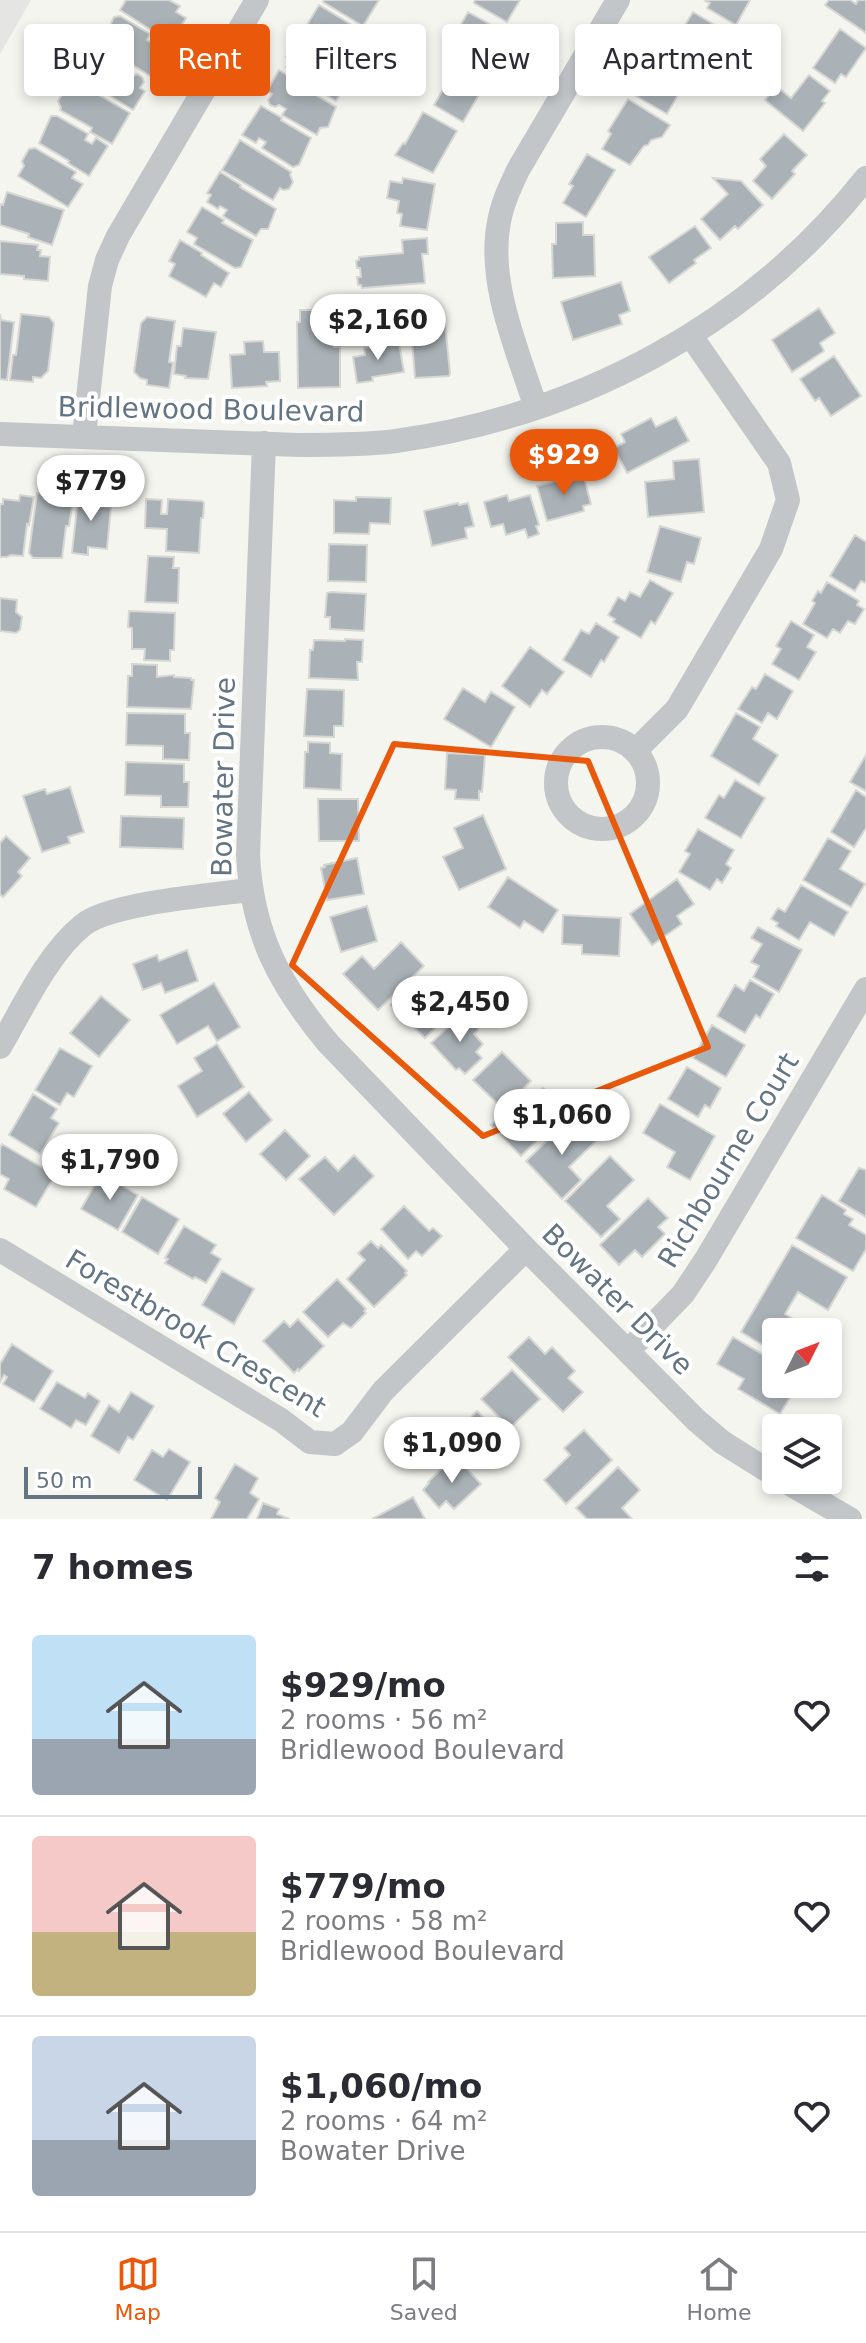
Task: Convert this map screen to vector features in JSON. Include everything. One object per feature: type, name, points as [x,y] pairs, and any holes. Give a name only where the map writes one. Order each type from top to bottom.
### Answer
[{"type":"street","points":[[84,436],[100,286],[107,260],[118,236],[257,0]]},
{"type":"street","points":[[536,408],[502,302],[497,272],[498,224],[518,170],[618,0]]},
{"type":"street","name":"Bridlewood Boulevard","points":[[0,434],[347,445],[393,441],[487,423],[616,377],[691,336],[774,274],[817,234],[866,178]]},
{"type":"street","points":[[635,751],[677,709],[771,549],[788,500],[779,463],[691,336]]},
{"type":"street","name":"Bowater Drive","points":[[264,443],[248,855],[250,890],[266,947],[304,1015],[328,1043],[628,1351],[722,1442],[762,1467]]},
{"type":"street","points":[[0,1047],[65,941],[85,923],[111,911],[250,890]]},
{"type":"street","name":"Richbourne Court","points":[[628,1351],[683,1294],[705,1261],[866,989]]},
{"type":"street","name":"Forestbrook Crescent","points":[[0,1250],[281,1420],[310,1442],[335,1444],[352,1432],[383,1391],[526,1249]]},
{"type":"street","points":[[807,1494],[850,1519]]},
{"type":"highlighted area","points":[[394,744],[588,761],[708,1047],[483,1136],[292,965]]},
{"type":"shaded area","points":[[0,0],[31,0],[0,54]]},
{"type":"building","points":[[126,0],[169,0],[180,6],[176,12],[186,18],[182,24],[150,24],[150,29],[120,10]]},
{"type":"building","points":[[324,0],[379,0],[364,24]]},
{"type":"building","points":[[475,0],[520,0],[507,22],[474,3]]},
{"type":"building","points":[[704,0],[750,0],[737,24],[707,8],[710,3]]},
{"type":"building","points":[[829,0],[850,0],[856,4],[858,0],[866,0],[866,33],[825,5]]},
{"type":"building","points":[[319,5],[350,24],[307,24]]},
{"type":"building","points":[[468,12],[489,24],[461,24]]},
{"type":"building","points":[[693,12],[713,24],[686,24]]},
{"type":"building","points":[[120,16],[133,24],[111,24],[114,17]]},
{"type":"building","points":[[134,24],[150,34],[147,40],[150,42],[150,76],[134,66]]},
{"type":"building","points":[[840,29],[866,48],[846,77],[841,74],[835,83],[813,68]]},
{"type":"building","points":[[279,70],[286,74],[286,96],[318,96],[336,107],[328,127],[320,128],[317,135],[282,115],[286,109],[270,105],[270,86]]},
{"type":"building","points":[[137,74],[144,82],[140,88],[145,91],[133,110],[110,96],[134,96],[134,76]]},
{"type":"building","points":[[809,75],[830,91],[822,101],[825,103],[803,131],[765,100],[768,96],[781,96],[781,90],[791,98]]},
{"type":"building","points":[[442,91],[442,96],[478,96],[463,122],[434,105]]},
{"type":"building","points":[[61,96],[101,96],[130,113],[112,144],[90,132],[92,128],[60,110],[58,101]]},
{"type":"building","points":[[636,96],[677,96],[667,114]]},
{"type":"building","points":[[628,99],[670,125],[662,137],[644,146],[630,165],[602,149],[611,134],[608,131]]},
{"type":"building","points":[[261,106],[311,138],[299,165],[293,167],[262,148],[266,142],[259,138],[256,143],[242,135]]},
{"type":"building","points":[[423,112],[457,131],[433,173],[395,155]]},
{"type":"building","points":[[51,116],[57,116],[88,134],[85,140],[92,144],[96,138],[108,146],[89,176],[39,143]]},
{"type":"building","points":[[784,134],[807,155],[792,171],[795,174],[772,199],[753,181],[766,166],[760,159]]},
{"type":"building","points":[[240,140],[291,172],[293,182],[289,189],[280,188],[273,200],[222,170]]},
{"type":"building","points":[[35,148],[76,172],[72,178],[83,184],[68,207],[18,176],[29,149]]},
{"type":"building","points":[[587,154],[615,170],[586,217],[563,203],[573,186],[569,184]]},
{"type":"building","points":[[220,172],[276,209],[268,229],[261,229],[256,236],[223,216],[227,210],[220,206],[218,209],[207,202],[211,195],[207,193]]},
{"type":"building","points":[[403,178],[435,184],[427,230],[400,226],[402,214],[397,213],[399,201],[387,198],[390,181],[402,183]]},
{"type":"building","points":[[713,178],[741,181],[763,205],[738,229],[735,226],[720,240],[701,219],[728,194]]},
{"type":"building","points":[[7,192],[64,210],[52,245],[0,225],[0,204],[3,205]]},
{"type":"building","points":[[202,207],[224,220],[222,223],[253,240],[241,267],[235,268],[194,244],[197,238],[187,232]]},
{"type":"building","points":[[583,222],[583,235],[594,235],[595,276],[553,278],[552,244],[556,244],[556,223]]},
{"type":"building","points":[[695,226],[711,248],[669,283],[649,257]]},
{"type":"building","points":[[427,238],[428,254],[422,254],[425,283],[362,288],[358,285],[357,277],[361,277],[356,261],[359,257],[403,253],[402,240]]},
{"type":"building","points":[[180,240],[229,273],[221,287],[214,283],[206,297],[169,276],[175,264],[169,261]]},
{"type":"building","points":[[0,241],[38,245],[40,256],[50,257],[48,281],[0,274]]},
{"type":"building","points":[[621,282],[630,311],[619,315],[622,324],[573,340],[561,302]]},
{"type":"building","points":[[819,308],[835,333],[820,343],[824,351],[792,372],[772,340]]},
{"type":"building","points":[[300,310],[319,310],[319,322],[334,322],[334,347],[340,347],[340,387],[298,388],[297,322],[300,322]]},
{"type":"building","points":[[439,312],[440,324],[445,324],[449,376],[415,378],[410,315]]},
{"type":"building","points":[[0,314],[1,320],[14,322],[7,380],[0,379]]},
{"type":"building","points":[[21,314],[49,317],[54,323],[48,371],[41,378],[33,377],[33,382],[10,380]]},
{"type":"building","points":[[147,317],[175,321],[169,388],[147,385],[147,380],[134,372],[141,323]]},
{"type":"building","points":[[183,328],[216,332],[208,379],[174,374],[177,346],[181,346]]},
{"type":"building","points":[[263,341],[264,352],[279,352],[280,381],[266,382],[267,386],[232,388],[230,355],[245,354],[244,342]]},
{"type":"building","points":[[399,343],[404,372],[372,377],[373,381],[357,383],[353,357],[365,355],[364,348]]},
{"type":"building","points":[[834,356],[861,396],[831,416],[819,398],[815,401],[800,379]]},
{"type":"building","points":[[676,417],[689,441],[627,473],[614,448],[625,442],[621,434],[651,418],[656,427]]},
{"type":"building","points":[[699,459],[704,512],[648,517],[645,482],[674,479],[673,461]]},
{"type":"building","points":[[583,474],[591,504],[583,506],[584,511],[547,521],[537,486]]},
{"type":"building","points":[[79,489],[96,491],[96,497],[100,498],[99,506],[111,507],[107,549],[88,547],[88,555],[72,553]]},
{"type":"building","points":[[37,493],[73,499],[62,558],[33,558],[29,553]]},
{"type":"building","points":[[20,495],[34,497],[23,556],[0,557],[0,504],[3,504],[3,499],[19,501]]},
{"type":"building","points":[[507,495],[509,501],[530,495],[539,534],[528,538],[525,529],[506,535],[503,524],[491,527],[484,502]]},
{"type":"building","points":[[356,497],[391,498],[390,524],[370,523],[369,534],[334,533],[334,500],[356,501]]},
{"type":"building","points":[[146,499],[162,500],[161,514],[167,514],[168,499],[204,503],[199,553],[166,551],[167,529],[145,528]]},
{"type":"building","points":[[468,503],[474,526],[465,528],[467,538],[432,546],[424,511]]},
{"type":"building","points":[[660,526],[701,538],[694,564],[687,562],[681,582],[647,572]]},
{"type":"building","points":[[855,535],[866,542],[866,583],[861,581],[855,591],[830,576]]},
{"type":"building","points":[[329,544],[367,545],[366,582],[328,581]]},
{"type":"building","points":[[148,556],[174,557],[173,568],[179,568],[178,603],[145,602]]},
{"type":"building","points":[[650,580],[673,593],[655,624],[651,621],[641,638],[613,622],[615,619],[608,615],[618,597],[625,601],[630,592],[640,597]]},
{"type":"building","points":[[827,582],[859,601],[857,605],[864,609],[855,624],[848,621],[840,633],[833,629],[827,638],[803,624],[815,603],[812,601]]},
{"type":"building","points":[[327,593],[366,594],[364,631],[330,629],[330,617],[325,617]]},
{"type":"building","points":[[0,598],[17,600],[16,612],[22,617],[20,630],[16,633],[0,631]]},
{"type":"building","points":[[129,611],[175,613],[174,650],[170,650],[170,661],[144,660],[145,649],[132,649]]},
{"type":"building","points":[[791,621],[814,635],[807,647],[816,652],[799,680],[772,664],[781,649],[776,646]]},
{"type":"building","points":[[596,623],[619,637],[591,677],[563,660],[581,630],[589,634]]},
{"type":"building","points":[[314,640],[363,640],[362,662],[357,662],[358,680],[309,678],[310,650],[313,650]]},
{"type":"building","points":[[530,647],[564,672],[547,694],[542,690],[530,707],[502,686]]},
{"type":"building","points":[[132,664],[157,665],[157,677],[174,675],[194,680],[191,709],[127,707],[128,676],[132,676]]},
{"type":"building","points":[[765,674],[793,691],[777,719],[768,713],[762,723],[738,709]]},
{"type":"building","points":[[463,688],[485,702],[491,692],[515,707],[491,747],[444,719]]},
{"type":"building","points":[[307,689],[344,690],[343,726],[334,726],[334,737],[304,736]]},
{"type":"building","points":[[127,713],[185,714],[185,733],[190,733],[189,760],[163,759],[163,746],[126,745]]},
{"type":"building","points":[[736,713],[760,727],[753,739],[778,755],[759,785],[711,756]]},
{"type":"building","points":[[308,742],[330,743],[330,753],[342,754],[341,790],[304,788]]},
{"type":"building","points":[[447,753],[485,755],[479,800],[455,799],[456,790],[445,789]]},
{"type":"building","points":[[866,755],[866,791],[850,782]]},
{"type":"building","points":[[126,762],[184,764],[184,782],[189,782],[188,807],[161,807],[161,796],[125,795]]},
{"type":"building","points":[[735,780],[765,798],[741,838],[705,818],[719,795],[724,798]]},
{"type":"building","points":[[70,787],[84,832],[68,837],[70,843],[42,852],[23,796],[45,789],[47,794]]},
{"type":"building","points":[[856,790],[866,797],[866,828],[854,847],[831,832]]},
{"type":"building","points":[[318,799],[358,799],[359,841],[319,841]]},
{"type":"building","points":[[483,815],[506,869],[459,890],[443,857],[463,848],[454,828]]},
{"type":"building","points":[[121,816],[184,818],[183,849],[120,847]]},
{"type":"building","points":[[698,829],[734,850],[726,864],[731,868],[722,883],[717,879],[710,890],[679,872],[690,854],[685,851]]},
{"type":"building","points":[[6,836],[30,858],[18,872],[22,876],[3,897],[0,894],[0,843]]},
{"type":"building","points":[[828,838],[851,851],[840,869],[865,884],[851,907],[803,880]]},
{"type":"building","points":[[357,858],[364,894],[327,900],[321,868]]},
{"type":"building","points":[[508,877],[558,910],[543,933],[524,921],[520,928],[488,907]]},
{"type":"building","points":[[677,879],[694,904],[677,916],[682,924],[652,945],[630,914]]},
{"type":"building","points":[[801,885],[848,912],[834,936],[810,922],[799,940],[776,926],[778,923],[771,919],[778,908],[785,912]]},
{"type":"building","points":[[367,906],[377,941],[341,952],[330,917]]},
{"type":"building","points":[[563,915],[621,918],[619,956],[582,954],[582,945],[562,944]]},
{"type":"building","points":[[758,927],[802,950],[779,992],[753,977],[759,966],[751,962],[762,944],[751,938]]},
{"type":"building","points":[[401,942],[424,966],[378,1010],[343,974],[362,956],[374,969]]},
{"type":"building","points":[[187,950],[198,981],[165,993],[161,983],[143,990],[133,964],[157,955],[159,961]]},
{"type":"building","points":[[418,979],[428,988],[434,982],[457,1006],[425,1038],[391,1005]]},
{"type":"building","points":[[750,980],[774,994],[760,1018],[756,1015],[745,1033],[717,1016],[735,985],[744,991]]},
{"type":"building","points":[[214,983],[240,1027],[217,1041],[208,1026],[177,1044],[160,1015]]},
{"type":"building","points":[[101,996],[130,1020],[99,1057],[70,1033]]},
{"type":"building","points":[[466,1014],[478,1026],[474,1034],[483,1044],[476,1052],[482,1058],[465,1074],[459,1068],[456,1070],[431,1043]]},
{"type":"building","points":[[712,1025],[745,1045],[726,1077],[693,1058]]},
{"type":"building","points":[[217,1044],[244,1087],[197,1117],[178,1086],[202,1071],[194,1058]]},
{"type":"building","points":[[60,1048],[92,1066],[74,1097],[67,1093],[60,1105],[35,1090]]},
{"type":"building","points":[[502,1052],[531,1081],[503,1109],[473,1080]]},
{"type":"building","points":[[687,1067],[721,1088],[710,1108],[705,1105],[698,1117],[668,1099]]},
{"type":"building","points":[[543,1088],[566,1112],[521,1156],[491,1125],[507,1110],[514,1117]]},
{"type":"building","points":[[249,1092],[272,1120],[246,1142],[223,1114]]},
{"type":"building","points":[[33,1094],[57,1109],[51,1118],[59,1123],[40,1154],[9,1135]]},
{"type":"building","points":[[660,1104],[715,1136],[690,1180],[667,1167],[675,1152],[643,1133]]},
{"type":"building","points":[[572,1117],[596,1141],[569,1167],[581,1180],[562,1199],[526,1161]]},
{"type":"building","points":[[285,1130],[310,1156],[286,1180],[260,1154]]},
{"type":"building","points":[[2,1144],[55,1175],[36,1207],[4,1189],[9,1179],[0,1174]]},
{"type":"building","points":[[354,1155],[374,1176],[334,1215],[299,1179],[325,1157],[338,1171]]},
{"type":"building","points":[[610,1156],[634,1180],[607,1206],[620,1219],[601,1237],[565,1201]]},
{"type":"building","points":[[859,1168],[866,1170],[866,1217],[839,1201]]},
{"type":"building","points":[[101,1174],[138,1195],[118,1230],[81,1209]]},
{"type":"building","points":[[822,1195],[846,1210],[844,1214],[853,1219],[849,1225],[866,1235],[866,1249],[853,1271],[796,1238]]},
{"type":"building","points":[[142,1197],[179,1219],[158,1254],[122,1232]]},
{"type":"building","points":[[648,1198],[668,1218],[658,1227],[665,1234],[642,1257],[635,1250],[619,1265],[600,1245]]},
{"type":"building","points":[[404,1206],[429,1231],[433,1228],[442,1236],[422,1256],[416,1251],[408,1259],[381,1229]]},
{"type":"building","points":[[184,1226],[216,1245],[211,1253],[221,1259],[206,1283],[165,1263]]},
{"type":"building","points":[[371,1241],[378,1248],[381,1245],[407,1271],[407,1275],[374,1307],[347,1279],[365,1260],[358,1253]]},
{"type":"building","points":[[792,1245],[847,1277],[828,1310],[798,1292],[785,1314],[792,1318],[762,1318],[762,1345],[741,1332]]},
{"type":"building","points":[[222,1271],[254,1289],[234,1324],[202,1305]]},
{"type":"building","points":[[337,1279],[366,1309],[366,1313],[351,1328],[343,1323],[328,1337],[303,1312]]},
{"type":"building","points":[[298,1319],[324,1346],[294,1373],[263,1341],[284,1321],[290,1327]]},
{"type":"building","points":[[529,1337],[545,1354],[552,1347],[575,1371],[568,1378],[583,1392],[563,1412],[508,1357]]},
{"type":"building","points":[[733,1337],[762,1354],[762,1398],[790,1398],[780,1414],[738,1389],[744,1379],[717,1364]]},
{"type":"building","points":[[12,1344],[53,1371],[34,1402],[3,1384],[7,1377],[4,1375],[0,1382],[0,1364]]},
{"type":"building","points":[[512,1370],[540,1399],[510,1428],[481,1399]]},
{"type":"building","points":[[57,1382],[85,1398],[88,1393],[100,1401],[86,1425],[76,1420],[71,1428],[40,1409]]},
{"type":"building","points":[[131,1392],[154,1406],[133,1440],[128,1437],[119,1453],[91,1436],[109,1405],[119,1412]]},
{"type":"building","points":[[477,1411],[501,1435],[474,1462],[451,1438]]},
{"type":"building","points":[[584,1430],[612,1460],[566,1504],[544,1480],[570,1455],[564,1448]]},
{"type":"building","points":[[169,1449],[190,1462],[167,1500],[134,1480],[152,1450],[163,1457]]},
{"type":"building","points":[[455,1456],[481,1484],[454,1509],[446,1501],[439,1508],[423,1490]]},
{"type":"building","points":[[235,1464],[258,1478],[250,1493],[259,1499],[247,1519],[211,1519],[220,1502],[215,1498]]},
{"type":"building","points":[[618,1467],[640,1490],[622,1508],[632,1519],[587,1519],[576,1508]]},
{"type":"building","points":[[413,1497],[425,1519],[372,1519]]},
{"type":"building","points":[[263,1503],[279,1509],[277,1514],[289,1519],[257,1519]]}]
